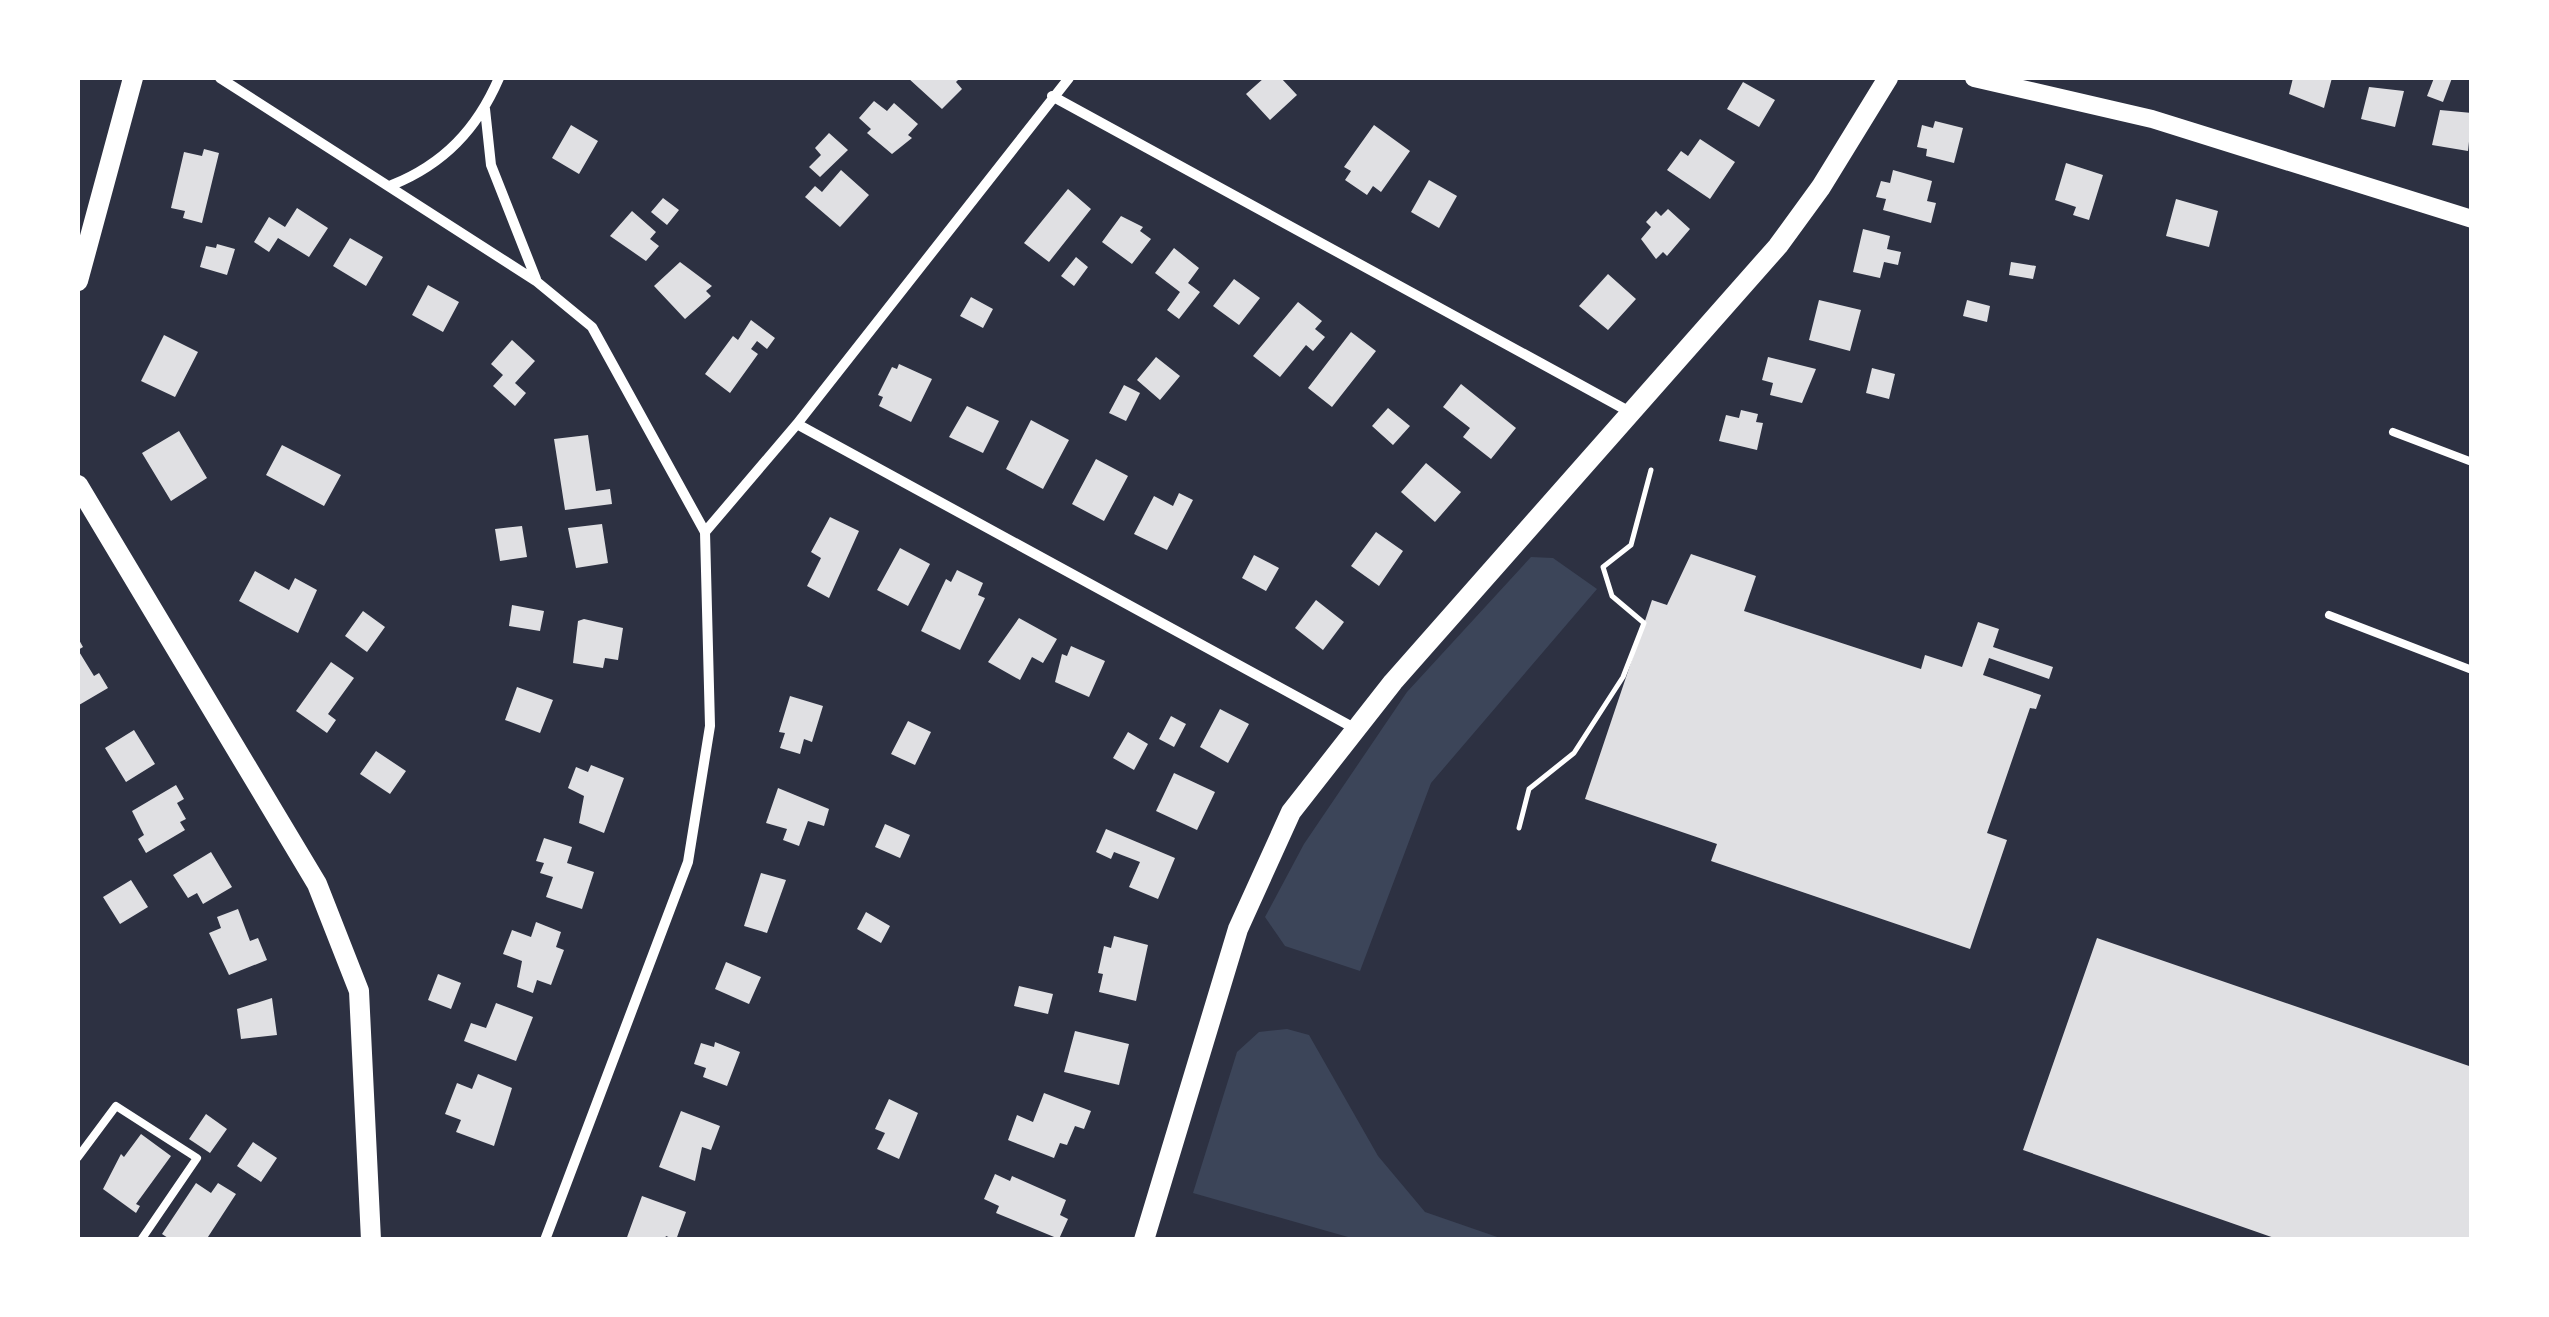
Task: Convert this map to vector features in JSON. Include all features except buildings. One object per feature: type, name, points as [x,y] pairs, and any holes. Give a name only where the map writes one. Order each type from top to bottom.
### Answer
[{"type":"main road","points":[[78,281],[133,78]]},
{"type":"main road","points":[[1144,1240],[1222,978],[1256,880],[1291,812],[1354,728],[1800,217],[1888,78]]},
{"type":"main road","points":[[78,486],[317,884],[359,991],[372,1240]]},
{"type":"street","points":[[220,78],[536,281],[592,326],[705,532],[710,726],[688,862],[545,1240]]},
{"type":"street","points":[[392,186],[427,171],[446,156],[485,109],[499,78]]},
{"type":"street","points":[[705,532],[797,424],[1069,78]]},
{"type":"street","points":[[1974,78],[2152,119],[2472,219]]},
{"type":"street","points":[[1052,96],[1631,412]]},
{"type":"street","points":[[485,109],[491,164],[536,281]]},
{"type":"street","points":[[797,424],[1354,728]]},
{"type":"lane","points":[[2393,432],[2472,462]]},
{"type":"lane","points":[[2329,615],[2472,670]]},
{"type":"lane","points":[[78,1157],[116,1106],[197,1158],[141,1240]]},
{"type":"path","points":[[1519,828],[1529,790],[1574,754],[1623,676],[1644,624],[1612,596],[1602,567],[1631,545],[1652,470]]},
{"type":"shaded area","points":[[1531,557],[1553,558],[1597,589],[1431,783],[1360,971],[1285,946],[1265,917],[1304,844],[1407,692]]},
{"type":"shaded area","points":[[1287,1029],[1309,1035],[1378,1156],[1425,1212],[1503,1239],[1355,1239],[1193,1193],[1237,1052],[1259,1032]]}]
